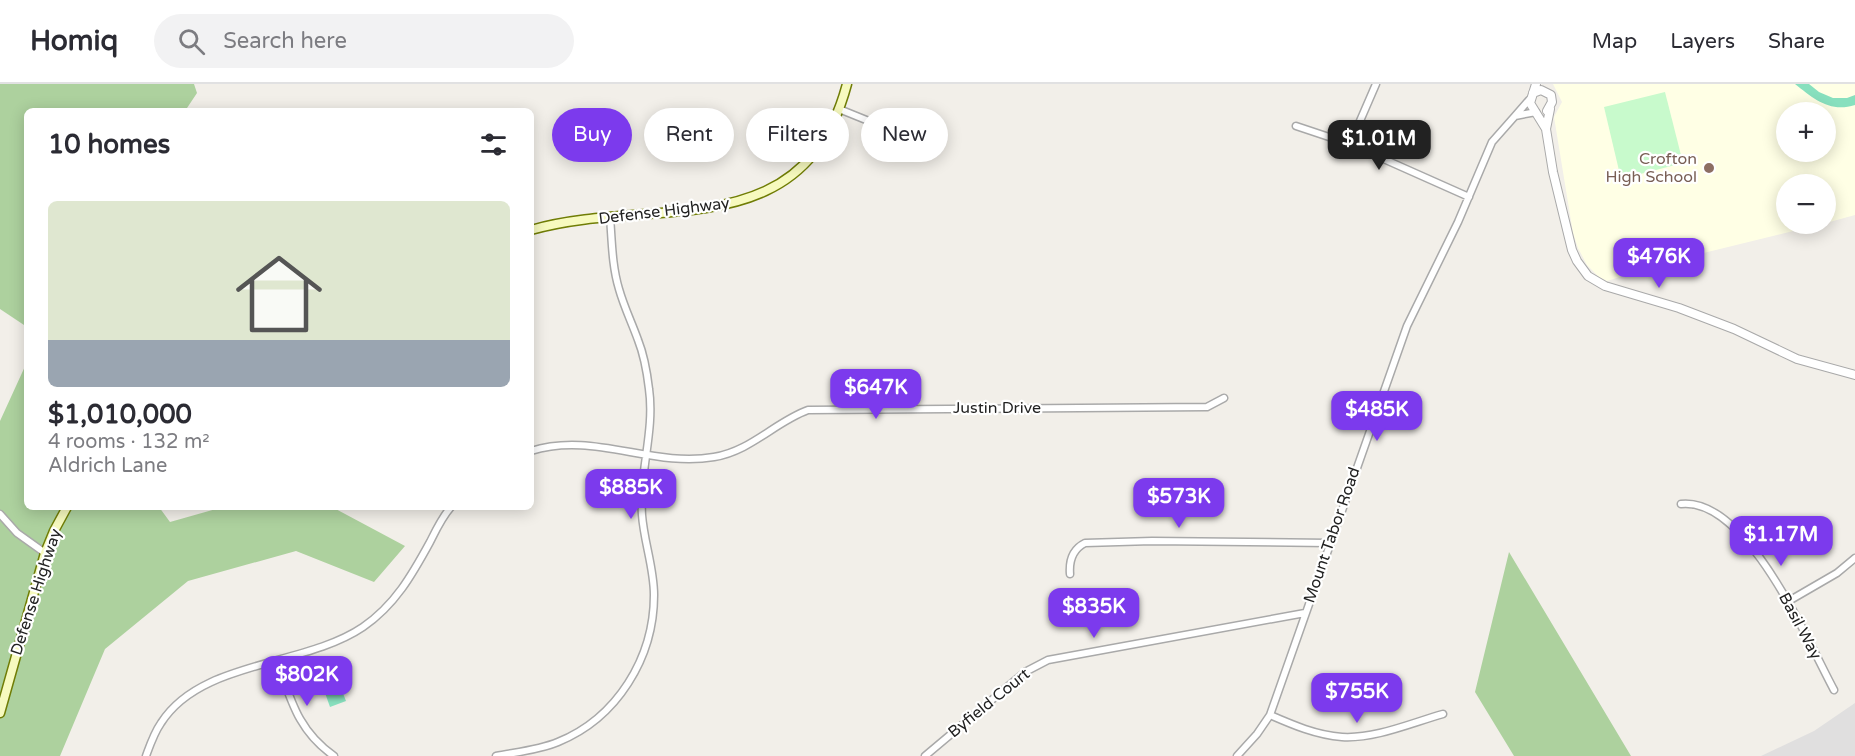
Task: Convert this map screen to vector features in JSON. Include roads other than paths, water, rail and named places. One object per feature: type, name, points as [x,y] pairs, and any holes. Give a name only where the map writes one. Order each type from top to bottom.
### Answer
[{"type":"main road","name":"Defense Highway","points":[[840,108],[847,84]]},
{"type":"main road","name":"Defense Highway","points":[[534,229],[565,222],[709,208],[742,201],[760,195],[787,179],[805,162]]},
{"type":"main road","name":"Defense Highway","points":[[0,713],[45,553],[65,510]]},
{"type":"street","points":[[1350,144],[1376,84]]},
{"type":"street","points":[[1546,129],[1531,107],[1533,92],[1547,88],[1552,102],[1546,129],[1553,172],[1568,235],[1577,261],[1595,282],[1702,316],[1797,359],[1855,375]]},
{"type":"street","name":"Mount Tabor Road","points":[[1237,756],[1257,734],[1270,714],[1407,326],[1458,222],[1492,142],[1533,92]]},
{"type":"street","points":[[1515,116],[1550,109]]},
{"type":"street","points":[[1296,126],[1350,144],[1469,197]]},
{"type":"street","points":[[496,756],[548,745],[580,730],[615,701],[638,667],[649,640],[654,608],[653,579],[642,512],[642,491],[651,412],[650,390],[639,341],[615,273],[610,217]]},
{"type":"street","name":"Justin Drive","points":[[534,451],[554,446],[582,444],[679,459],[694,459],[727,454],[751,444],[790,417],[808,410],[1207,407],[1224,398]]},
{"type":"street","name":"Basil Way","points":[[1681,504],[1691,503],[1705,507],[1737,530],[1764,561],[1834,690]]},
{"type":"street","points":[[146,756],[160,723],[178,702],[191,692],[221,678],[336,642],[376,617],[402,591],[447,510]]},
{"type":"street","points":[[0,514],[17,533],[45,553]]},
{"type":"street","points":[[1070,574],[1073,555],[1085,543],[1152,541],[1329,543]]},
{"type":"street","points":[[1787,602],[1837,573],[1855,558]]},
{"type":"street","name":"Byfield Court","points":[[925,756],[1025,672],[1048,660],[1305,613]]},
{"type":"street","points":[[277,661],[299,719],[316,741],[334,756]]},
{"type":"street","points":[[1270,714],[1312,731],[1352,737],[1443,714]]},
{"type":"place","name":"Crofton High School","points":[[1709,168]]}]
